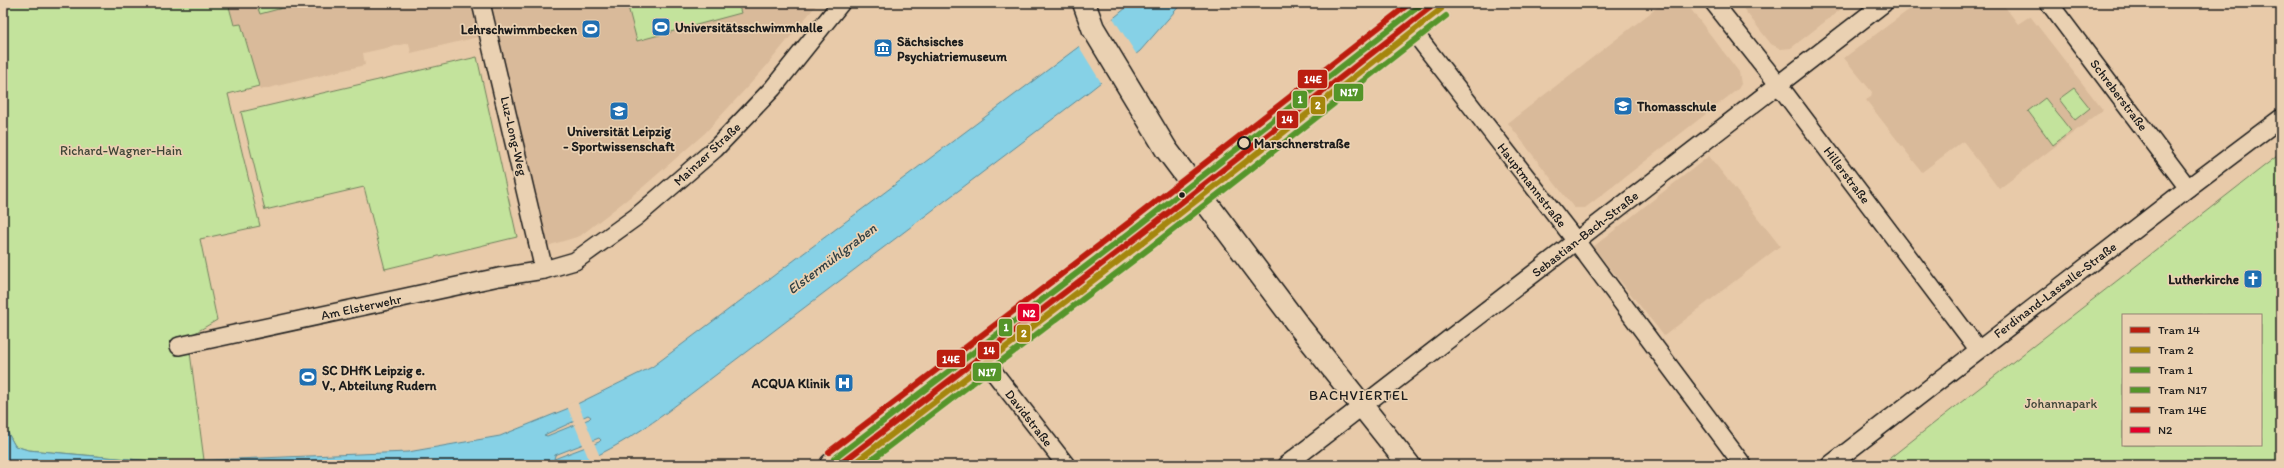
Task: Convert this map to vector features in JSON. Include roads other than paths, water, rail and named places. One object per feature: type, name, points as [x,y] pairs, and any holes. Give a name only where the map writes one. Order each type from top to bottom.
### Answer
[{"type":"main road","points":[[1084,3],[1093,28],[1166,149],[1298,324],[1409,465]]},
{"type":"main road","points":[[831,465],[1431,3]]},
{"type":"street","name":"Luz-Long-Weg","points":[[481,3],[544,270]]},
{"type":"street","name":"Mainzer Straße","points":[[544,270],[575,261],[636,217],[715,149],[773,88],[841,3]]},
{"type":"street","name":"Hillerstraße","points":[[1714,3],[1778,84],[1978,349]]},
{"type":"street","name":"Sebastian-Bach-Straße","points":[[1286,465],[1884,3]]},
{"type":"street","name":"Schreberstraße","points":[[2049,3],[2188,188]]},
{"type":"street","name":"Hauptmannstraße","points":[[1406,22],[1576,241],[1743,465]]},
{"type":"street","name":"Ferdinand-Lassalle-Straße","points":[[1830,465],[1978,349],[2281,118]]},
{"type":"street","name":"Am Elsterwehr","points":[[179,346],[499,277],[544,270]]},
{"type":"street","name":"Davidstraße","points":[[978,352],[1066,465]]},
{"type":"water","name":"Elstermühlgraben","points":[[1132,3],[1182,3],[1140,51],[1091,90],[663,415],[621,443],[576,465],[3,465],[3,424],[15,446],[28,450],[162,462],[408,452],[500,436],[569,408],[652,367],[1077,48]],"holes":[[[588,415],[591,417],[589,419],[547,436],[544,435]],[[599,438],[601,440],[599,442],[554,459],[555,455]]]},
{"type":"tram line","name":"14E","points":[[829,452],[1131,221],[1410,3]]},
{"type":"tram line","name":"1","points":[[834,459],[1136,228],[1423,3]]},
{"type":"tram line","name":"14","points":[[839,465],[1141,234],[1436,3]]},
{"type":"tram line","name":"2","points":[[852,465],[1146,240],[1441,9]]},
{"type":"tram line","name":"N17","points":[[865,465],[1151,247],[1446,16]]},
{"type":"place","name":"Universitätsschwimmhalle","points":[[661,27]]},
{"type":"place","name":"Lehrschwimmbecken","points":[[591,29]]},
{"type":"place","name":"Sächsisches Psychiatriemuseum","points":[[883,48]]},
{"type":"place","name":"Thomasschule","points":[[1623,106]]},
{"type":"place","name":"Universität Leipzig - Sportwissenschaft","points":[[619,111]]},
{"type":"place","name":"Marschnerstraße","points":[[1244,143]]},
{"type":"place","name":"Lutherkirche","points":[[2253,279]]},
{"type":"place","name":"SC DHfK Leipzig e. V., Abteilung Rudern","points":[[308,377]]},
{"type":"place","name":"ACQUA Klinik","points":[[844,383]]},
{"type":"district","name":"BACHVIERTEL","points":[[1359,395]]},
{"type":"park label","name":"Richard-Wagner-Hain","points":[[121,150]]},
{"type":"park label","name":"Johannapark","points":[[2061,403]]}]
